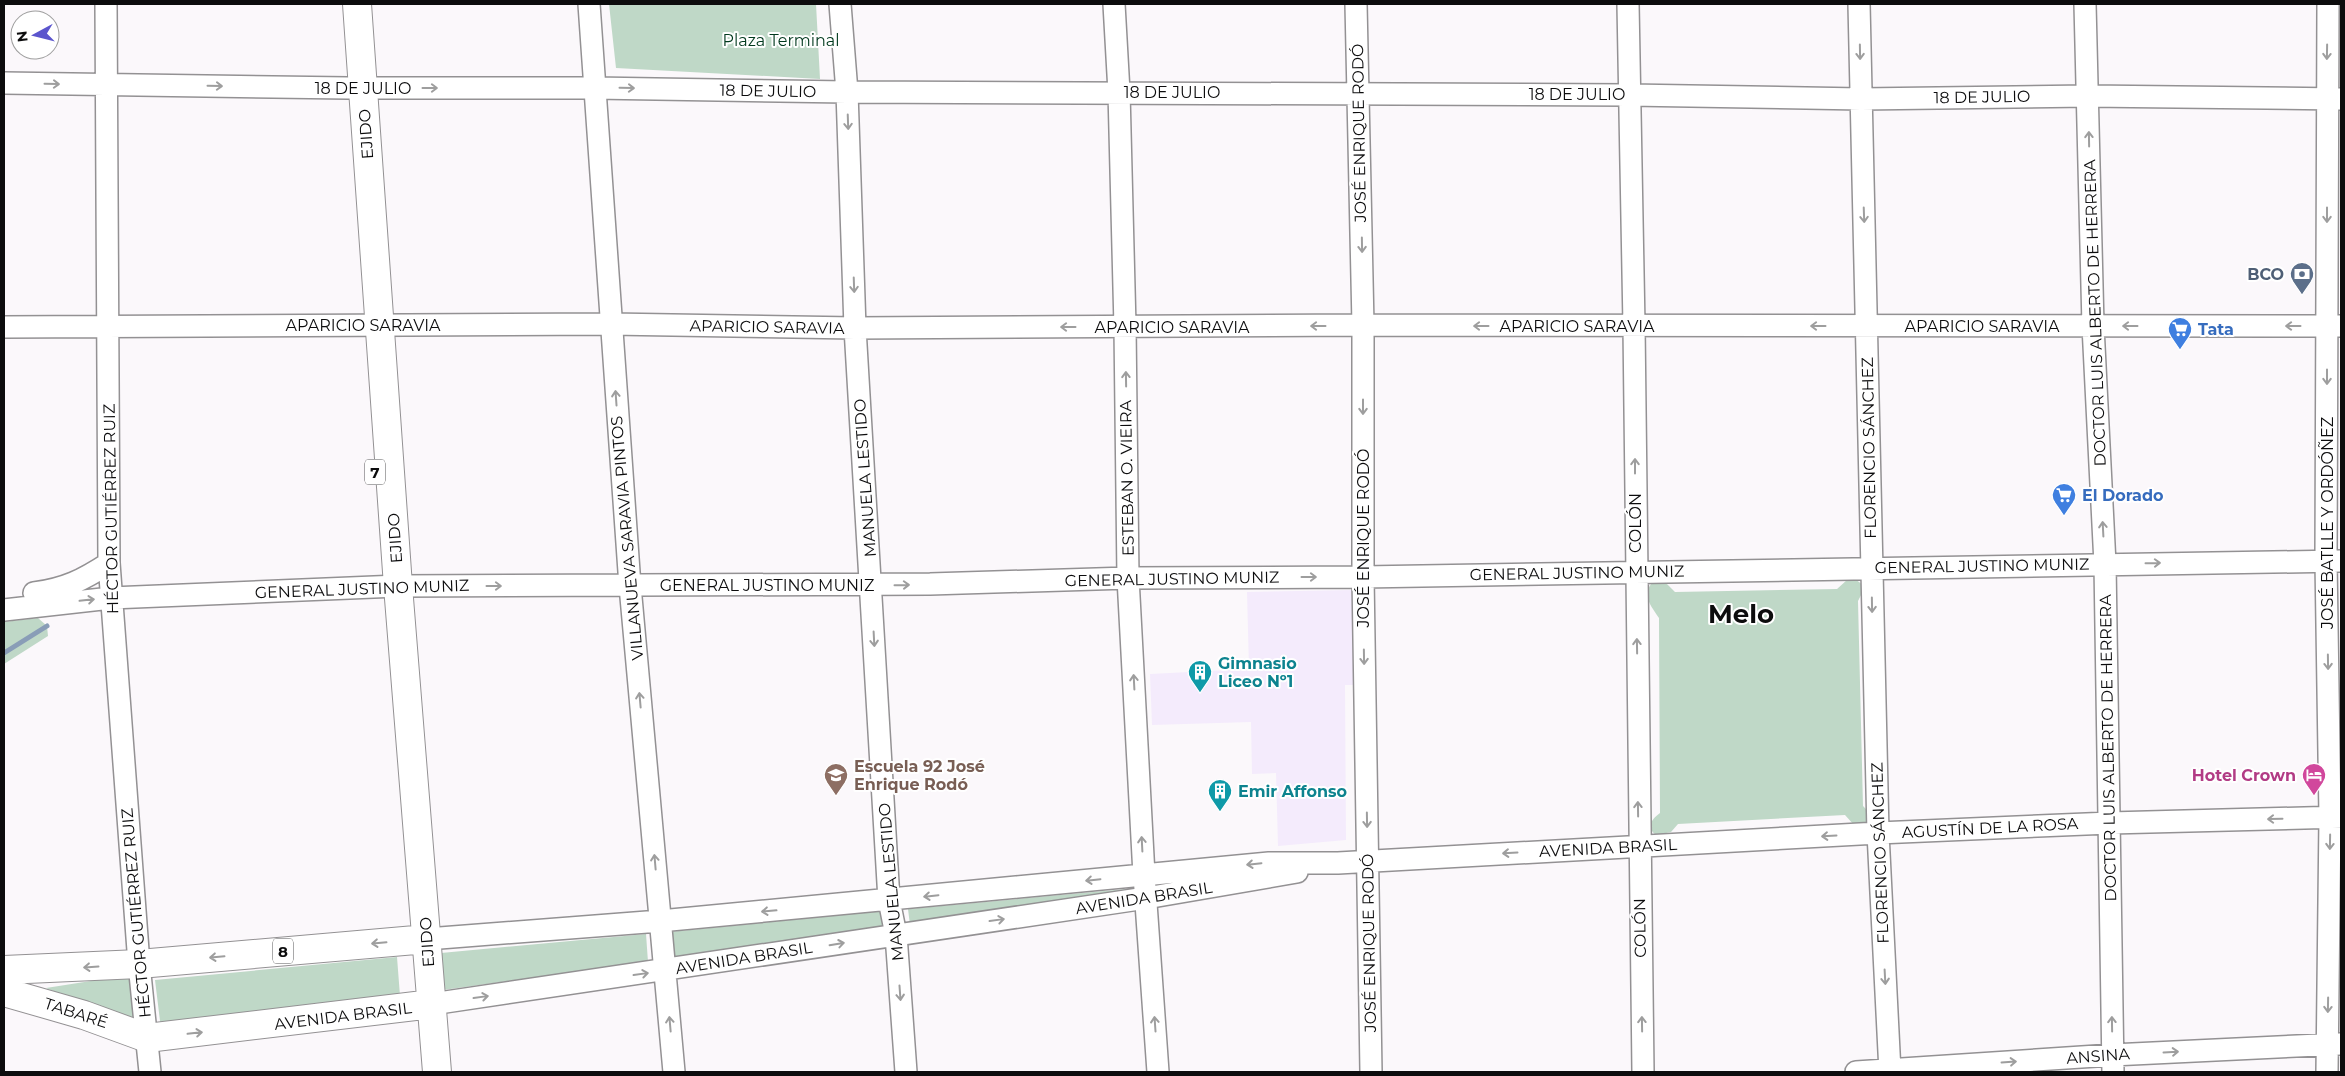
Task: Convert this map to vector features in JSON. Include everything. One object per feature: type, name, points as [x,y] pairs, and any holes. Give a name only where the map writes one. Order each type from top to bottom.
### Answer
[{"type":"main road","name":"EJIDO","points":[[342,4],[356,88]]},
{"type":"main road","name":"EJIDO","points":[[357,4],[356,88],[390,587],[424,1006],[437,1072]]},
{"type":"main road","name":"AVENIDA BRASIL","points":[[140,964],[419,940]]},
{"type":"main road","name":"TABARÉ","points":[[5,981],[140,964]]},
{"type":"main road","name":"TABARÉ","points":[[5,981],[84,1015],[147,1038]]},
{"type":"main road","name":"EJIDO","points":[[420,1072],[424,1006]]},
{"type":"main road","name":"AVENIDA BRASIL","points":[[147,1038],[424,1006]]},
{"type":"street","name":"HÉCTOR GUTIÉRREZ RUIZ","points":[[106,4],[109,327],[108,563],[150,1072]]},
{"type":"street","name":"VILLANUEVA SARAVIA PINTOS","points":[[589,4],[610,324],[630,586],[674,1072]]},
{"type":"street","name":"MANUELA LESTIDO","points":[[840,4],[847,92],[855,328],[889,900],[896,935],[906,1072]]},
{"type":"street","name":"ESTEBAN O. VIEIRA","points":[[1114,4],[1119,92],[1125,327],[1128,578],[1144,875],[1158,1072]]},
{"type":"street","name":"JOSÉ ENRIQUE RODÓ","points":[[1356,4],[1363,325],[1363,577],[1371,1072]]},
{"type":"street","name":"COLÓN","points":[[1628,4],[1643,1072]]},
{"type":"street","name":"FLORENCIO SÁNCHEZ","points":[[1859,4],[1878,833],[1890,1071]]},
{"type":"street","name":"DOCTOR LUIS ALBERTO DE HERRERA","points":[[2085,4],[2093,326],[2105,564],[2112,1064]]},
{"type":"street","name":"JOSÉ BATLLE Y ORDÓÑEZ","points":[[2327,1072],[2334,1044],[2336,817],[2334,98],[2328,4]]},
{"type":"street","name":"18 DE JULIO","points":[[4,83],[847,92],[1630,95],[1860,99],[2088,96],[2334,98]]},
{"type":"street","name":"APARICIO SARAVIA","points":[[4,327],[610,324],[855,328],[1363,325],[2334,326]]},
{"type":"street","name":"GENERAL JUSTINO MUNIZ","points":[[4,610],[111,598],[390,587],[871,585],[1128,578],[1363,577],[1871,567],[2334,561]]},
{"type":"street","points":[[4,596],[57,590],[84,579],[108,563]]},
{"type":"street","name":"AGUSTÍN DE LA ROSA","points":[[1878,833],[2110,822],[2336,817]]},
{"type":"street","name":"AVENIDA BRASIL","points":[[419,940],[660,921],[1269,863],[1338,863],[1878,833]]},
{"type":"street","name":"AVENIDA BRASIL","points":[[424,1006],[1146,898],[1274,877],[1338,863]]},
{"type":"street","name":"ANSINA","points":[[1856,1072],[2112,1064],[2334,1044]]},
{"type":"shaded area","points":[[1354,590],[1356,685],[1345,685],[1346,840],[1278,846],[1276,773],[1252,774],[1251,722],[1152,725],[1150,674],[1249,669],[1247,592]]},
{"type":"green space","name":"Plaza Terminal","points":[[609,4],[816,4],[820,79],[616,68]]},
{"type":"green space","points":[[1855,579],[1863,585],[1863,591],[1858,601],[1863,806],[1869,812],[1868,824],[1854,825],[1845,815],[1678,824],[1671,832],[1656,835],[1650,826],[1652,820],[1660,813],[1659,618],[1648,598],[1647,593],[1651,584],[1656,582],[1666,583],[1675,592],[1837,589],[1847,580]]},
{"type":"green space","points":[[38,618],[47,626],[48,636],[4,664],[4,622]]},
{"type":"green space","points":[[1126,889],[1126,895],[910,925],[908,909]]},
{"type":"green space","points":[[882,911],[885,929],[672,958],[669,932]]},
{"type":"green space","points":[[646,934],[648,962],[443,990],[441,953]]},
{"type":"green space","points":[[397,957],[400,996],[161,1029],[155,980]]},
{"type":"green space","points":[[129,975],[134,1024],[46,988]]},
{"type":"waterway","points":[[4,653],[47,626]]},
{"type":"place","name":"BCO","points":[[2302,295]]},
{"type":"place","name":"Tata","points":[[2180,350]]},
{"type":"place","name":"El Dorado","points":[[2064,516]]},
{"type":"place","name":"Gimnasio Liceo Nº1","points":[[1200,693]]},
{"type":"place","name":"Escuela 92 José Enrique Rodó","points":[[836,796]]},
{"type":"place","name":"Hotel Crown","points":[[2314,796]]},
{"type":"place","name":"Emir Affonso","points":[[1220,812]]},
{"type":"district","name":"Melo","points":[[1741,614]]}]
